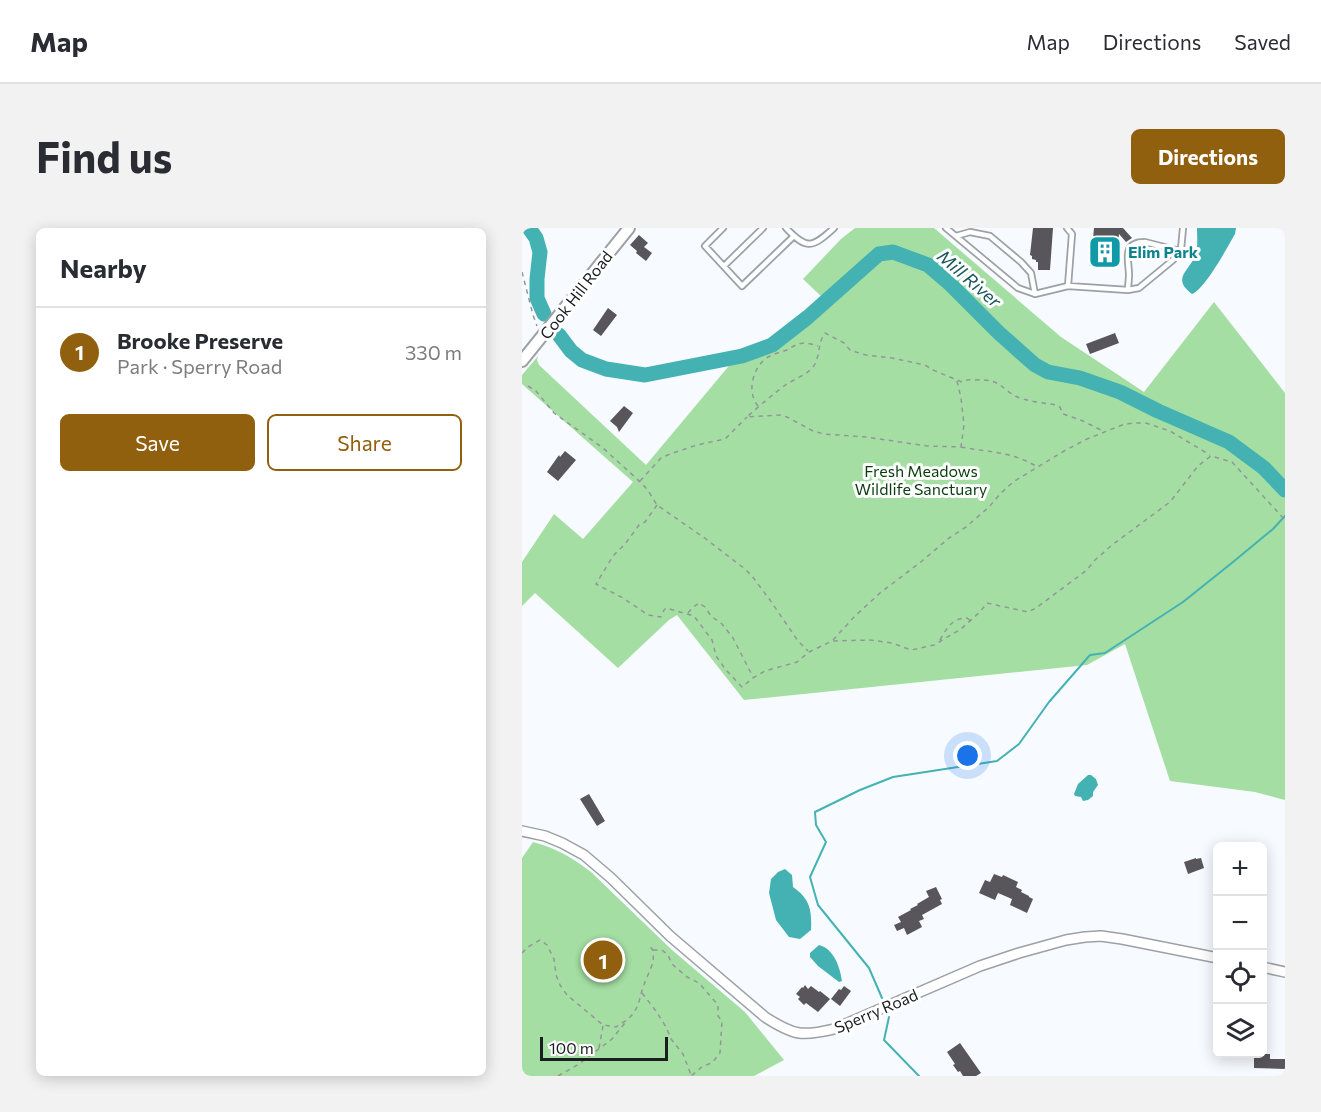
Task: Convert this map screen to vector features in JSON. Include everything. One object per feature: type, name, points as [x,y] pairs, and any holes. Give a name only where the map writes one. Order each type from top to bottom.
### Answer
[{"type":"street","name":"Cook Hill Road","points":[[522,361],[629,228]]},
{"type":"street","name":"Sperry Road","points":[[522,831],[545,836],[584,855],[670,936],[765,1017],[781,1027],[803,1034],[834,1029],[980,966],[1066,940],[1101,936],[1213,957]]},
{"type":"street","points":[[1267,967],[1285,972]]},
{"type":"lane","points":[[723,228],[705,246],[742,286],[794,236]]},
{"type":"lane","points":[[724,266],[763,228]]},
{"type":"lane","points":[[786,228],[797,240],[805,244],[814,244],[822,240],[834,228]]},
{"type":"lane","points":[[823,228],[828,234]]},
{"type":"lane","points":[[946,228],[1018,288],[1035,294],[1068,286],[1128,290],[1139,288],[1173,260],[1179,251],[1183,228]]},
{"type":"lane","points":[[1067,228],[1072,234],[1068,286]]},
{"type":"lane","points":[[956,236],[970,232],[990,236],[1031,273],[1035,294]]},
{"type":"lane","points":[[1128,290],[1127,257],[1128,251],[1134,244],[1145,242],[1179,251]]},
{"type":"path","points":[[522,272],[533,315],[539,330],[544,335]]},
{"type":"path","points":[[639,481],[661,458],[723,440],[731,434],[758,406],[807,373],[814,365],[825,333],[844,343],[850,350],[925,365],[957,381],[988,379],[1001,384],[1012,394],[1023,399],[1056,405],[1060,407],[1063,414],[1105,432]]},
{"type":"path","points":[[758,406],[753,400],[752,388],[755,374],[762,362],[802,342],[819,346]]},
{"type":"path","points":[[957,381],[964,425],[961,447]]},
{"type":"path","points":[[528,386],[536,391],[554,413],[603,448],[639,481],[657,505],[706,539],[752,576],[798,642],[809,652]]},
{"type":"path","points":[[747,417],[781,415],[824,434],[866,437],[927,446],[961,447],[1013,455],[1038,467]]},
{"type":"path","points":[[657,505],[645,522],[639,525],[613,556],[596,584],[623,598],[648,615],[661,617],[666,608],[694,616],[712,640],[716,656],[742,687],[770,669],[798,662],[809,652],[832,641],[880,593],[966,527],[1013,482],[1064,451],[1122,425],[1146,423],[1170,431],[1211,456],[1232,462],[1285,519]]},
{"type":"path","points":[[832,641],[870,640],[892,643],[911,650],[934,645],[961,629],[987,603],[1028,612],[1087,570],[1112,545],[1170,501],[1198,466],[1211,456]]},
{"type":"path","points":[[688,614],[699,603],[705,607],[733,638],[753,678]]},
{"type":"path","points":[[939,641],[951,622],[960,618],[967,618],[971,621]]},
{"type":"path","points":[[522,953],[540,940],[547,945],[554,959],[556,975],[567,994],[603,1025],[616,1027],[627,1020]]},
{"type":"path","points":[[558,1076],[579,1064],[612,1039],[635,1012],[654,956],[649,945]]},
{"type":"path","points":[[642,993],[683,1054],[691,1076],[703,1066],[712,1064],[720,1053],[722,1021],[718,1016],[718,1005],[699,983],[687,977],[672,964],[668,955],[662,950],[653,950]]},
{"type":"path","points":[[599,1049],[603,1025]]},
{"type":"green space","name":"Fresh Meadows Wildlife Sanctuary","points":[[855,228],[934,228],[1061,337],[1144,392],[1214,302],[1285,393],[1285,800],[1255,792],[1170,781],[1125,644],[1087,665],[744,700],[677,615],[618,668],[535,593],[522,606],[522,562],[554,514],[583,539],[633,482],[522,384],[522,375],[538,356],[539,365],[646,465],[733,361],[745,350],[785,332],[824,299],[803,279],[841,239]]},
{"type":"green space","points":[[533,842],[564,854],[591,872],[672,950],[745,1012],[784,1060],[754,1076],[522,1076],[522,858]]},
{"type":"water","points":[[1197,228],[1236,228],[1235,234],[1215,267],[1203,284],[1192,294],[1186,288],[1182,278],[1196,253]]},
{"type":"water","points":[[1088,775],[1096,779],[1098,785],[1093,796],[1083,801],[1081,797],[1074,794],[1078,784]]},
{"type":"water","points":[[785,869],[792,875],[793,887],[803,896],[809,906],[811,930],[800,939],[789,937],[776,920],[769,893],[771,879]]},
{"type":"water","points":[[819,945],[832,954],[840,970],[842,981],[839,982],[810,957],[810,953]]},
{"type":"building","points":[[1033,228],[1053,228],[1050,270],[1038,270],[1038,262],[1030,255]]},
{"type":"building","name":"Elim Park","points":[[1094,228],[1123,228],[1132,238],[1126,242],[1119,234],[1116,263],[1091,261]]},
{"type":"building","points":[[639,235],[648,243],[644,247],[652,253],[646,261],[630,245]]},
{"type":"building","points":[[608,308],[617,315],[601,336],[593,330]]},
{"type":"building","points":[[1115,333],[1119,343],[1090,354],[1086,344]]},
{"type":"building","points":[[624,406],[633,413],[619,432],[610,421]]},
{"type":"building","points":[[565,451],[576,460],[558,481],[547,472],[559,455],[560,457]]},
{"type":"building","points":[[589,794],[605,821],[597,826],[580,799]]},
{"type":"building","points":[[1201,858],[1204,868],[1188,874],[1184,862]]},
{"type":"building","points":[[994,874],[1002,877],[1003,875],[1018,882],[1016,887],[1033,899],[1027,913],[1010,905],[1012,899],[998,893],[995,900],[979,893],[985,880],[990,882]]},
{"type":"building","points":[[936,887],[942,904],[922,915],[924,919],[919,921],[922,927],[907,935],[904,928],[897,931],[894,925],[901,922],[898,917],[929,897],[926,891]]},
{"type":"building","points":[[805,985],[808,989],[811,986],[820,991],[830,999],[818,1012],[798,999],[800,997],[796,994]]},
{"type":"building","points":[[844,986],[851,991],[840,1006],[831,999]]},
{"type":"building","points":[[960,1043],[981,1073],[976,1076],[963,1076],[953,1065],[955,1064],[947,1052]]},
{"type":"building","points":[[1267,1054],[1270,1054],[1270,1059],[1285,1059],[1285,1069],[1254,1068],[1254,1058],[1267,1058]]},
{"type":"waterway","name":"Mill River","points":[[529,228],[536,238],[540,252],[537,298],[544,314]]},
{"type":"waterway","name":"Mill River","points":[[559,335],[571,351],[582,360],[606,369],[645,375],[742,356],[772,345],[808,317],[879,254],[893,252],[928,265],[1035,365],[1048,372],[1080,378],[1120,392],[1229,442],[1264,468],[1285,490]]},
{"type":"waterway","points":[[882,998],[869,968],[818,905],[810,877],[826,842],[816,825],[815,812],[893,777],[997,761],[1019,744],[1049,702],[1090,655],[1105,653],[1183,602],[1273,529],[1285,516]]},
{"type":"waterway","points":[[889,1017],[884,1040],[919,1076]]},
{"type":"place","name":"Elim Park","points":[[1105,252]]},
{"type":"place","name":"Brooke Preserve","points":[[603,960]]}]
